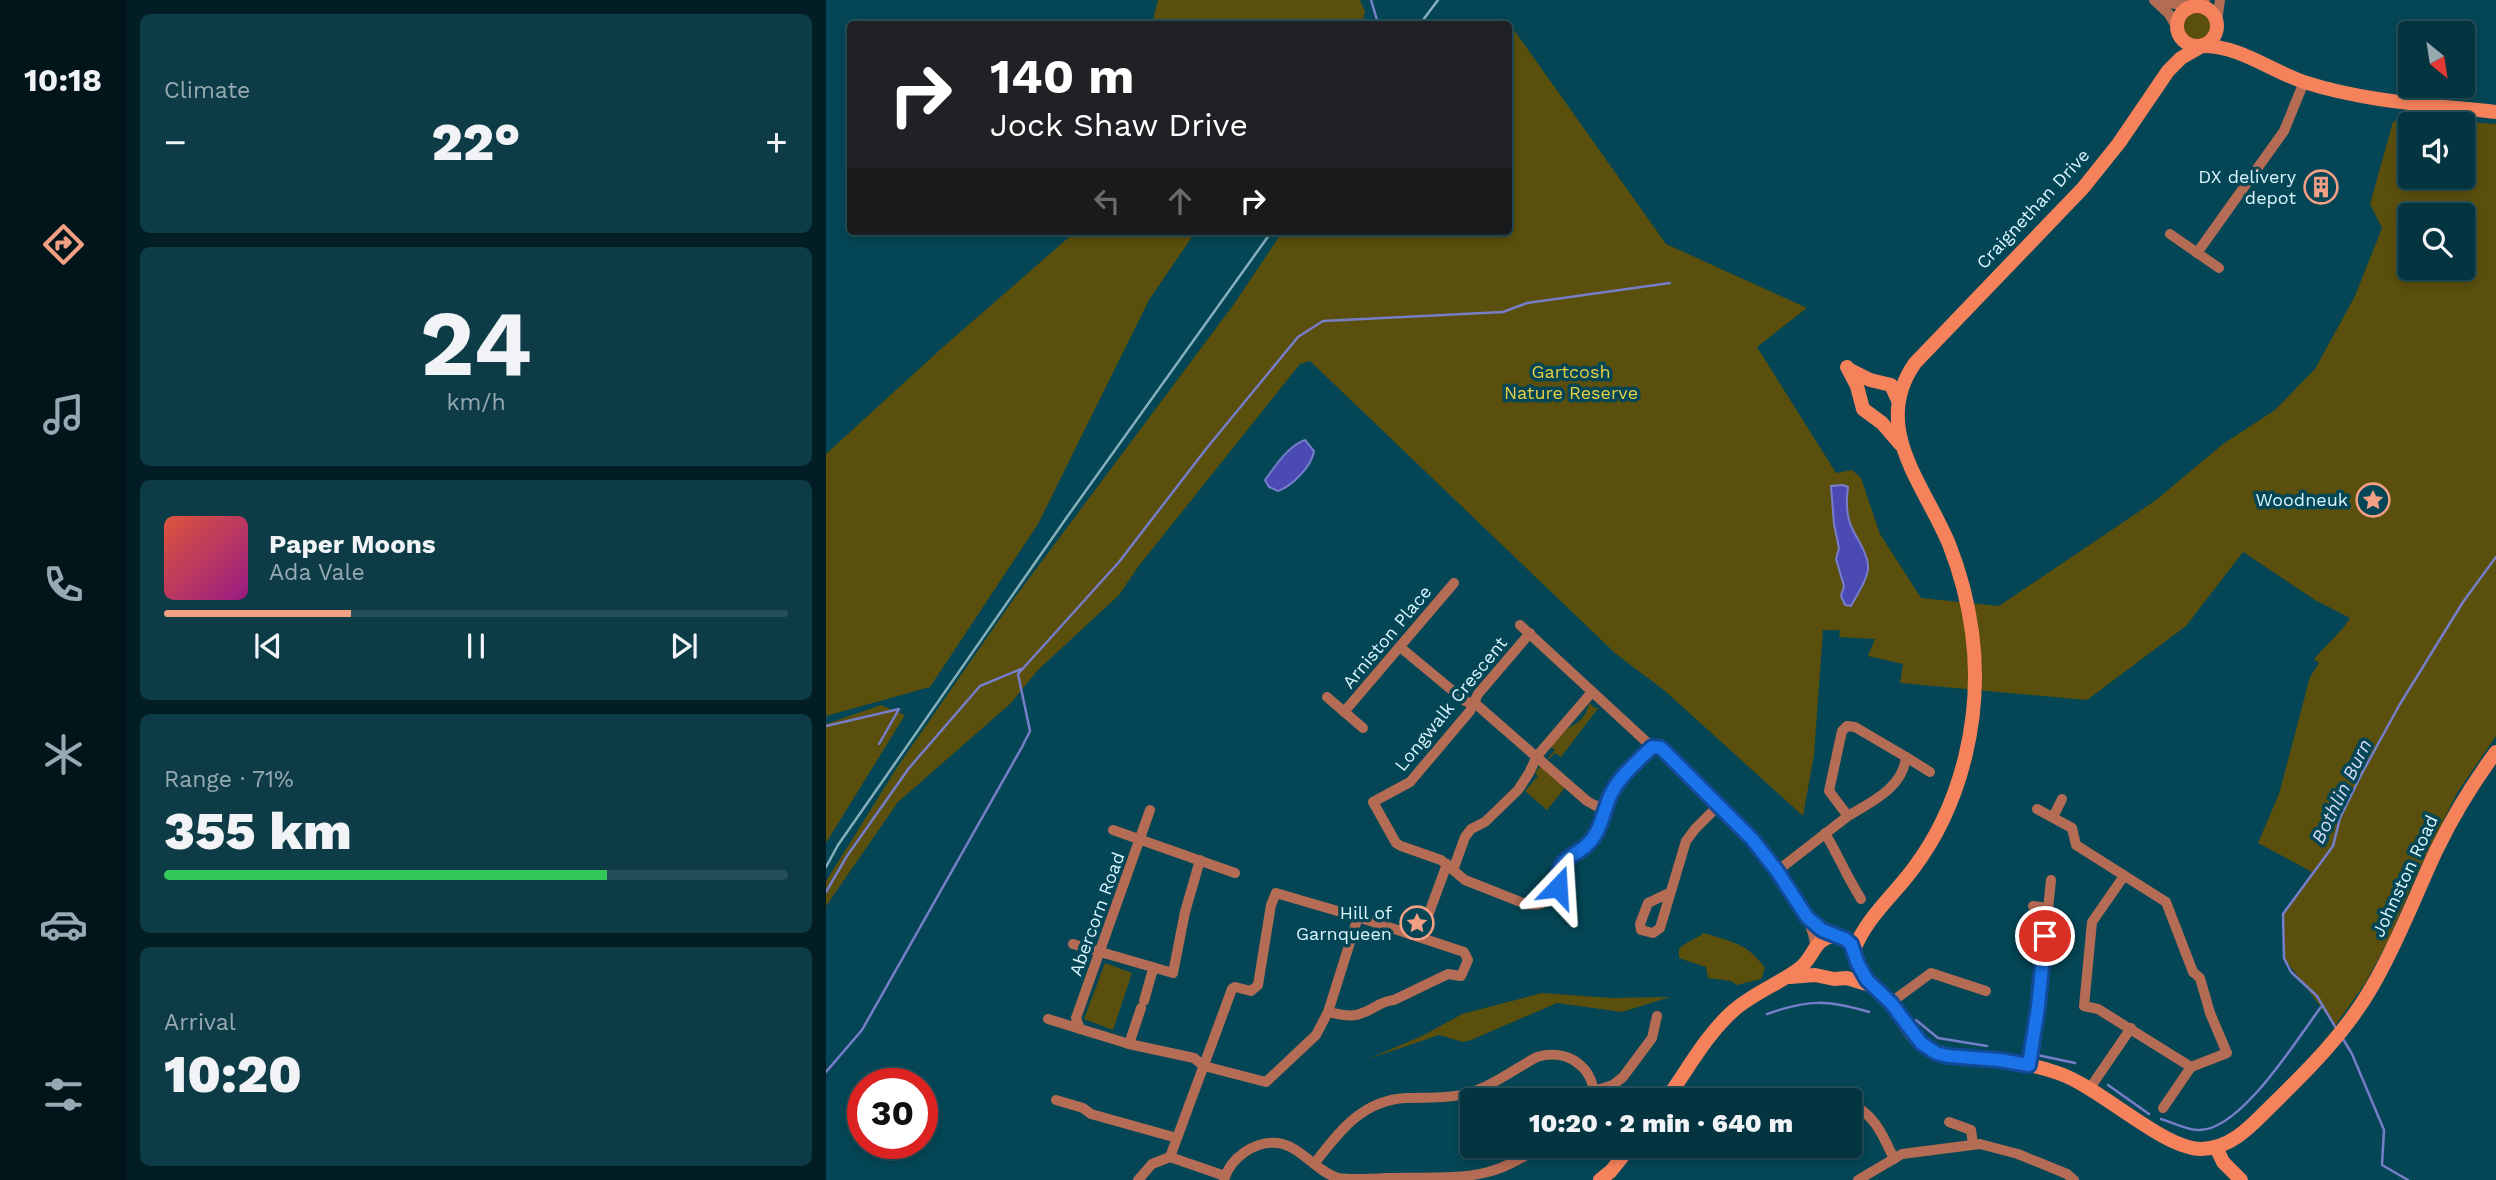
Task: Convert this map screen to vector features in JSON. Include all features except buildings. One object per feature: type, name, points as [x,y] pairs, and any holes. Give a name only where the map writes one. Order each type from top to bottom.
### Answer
[{"type":"street","points":[[2202,46],[2216,35],[2220,0]]},
{"type":"street","points":[[2156,1],[2198,4],[2206,8],[2239,52]]},
{"type":"street","points":[[2156,1],[2169,14],[2183,41],[2195,47],[2239,52],[2304,82],[2388,102],[2496,111]]},
{"type":"street","points":[[2177,29],[2179,17],[2198,4]]},
{"type":"street","name":"Craignethan Drive","points":[[2168,71],[2176,49],[2177,29]]},
{"type":"street","name":"Craignethan Drive","points":[[1878,381],[1899,374],[1915,363],[2083,188],[2119,143],[2168,71],[2181,58],[2202,46]]},
{"type":"street","points":[[2197,253],[2284,131],[2304,82]]},
{"type":"street","points":[[2170,234],[2219,268]]},
{"type":"street","name":"Craignethan Drive","points":[[1897,403],[1902,384],[1915,363]]},
{"type":"street","points":[[1840,978],[1851,970],[1855,954],[1871,919],[1916,866],[1943,819],[1962,769],[1975,694],[1973,634],[1965,594],[1949,545],[1901,445],[1886,427],[1863,408],[1849,368],[1895,389],[1901,445]]},
{"type":"street","points":[[1861,396],[1866,386],[1878,381]]},
{"type":"street","points":[[1872,417],[1889,415],[1897,403]]},
{"type":"street","name":"Arniston Place","points":[[1344,712],[1454,583]]},
{"type":"street","points":[[1520,625],[1652,747],[1661,748],[1752,839],[1807,917],[1813,932],[1814,965],[1823,976]]},
{"type":"street","name":"Longwalk Crescent","points":[[1530,633],[1478,694],[1462,720],[1410,782],[1373,802],[1396,843],[1450,867],[1465,880],[1526,904],[1546,902],[1554,896],[1558,887],[1557,872],[1560,865],[1591,841],[1616,784],[1652,747]]},
{"type":"street","points":[[1400,648],[1465,701],[1473,703],[1587,801],[1596,806],[1606,805]]},
{"type":"street","points":[[1429,913],[1465,837],[1518,790],[1530,773],[1537,756],[1592,692]]},
{"type":"street","name":"Arniston Place","points":[[1326,697],[1363,728]]},
{"type":"street","points":[[1848,816],[1829,791],[1842,731],[1847,726],[1856,727],[1930,772]]},
{"type":"street","name":"Johnston Road","points":[[2216,1147],[2233,1140],[2308,1070],[2373,987],[2403,929],[2435,853],[2496,752]]},
{"type":"street","points":[[1777,871],[1848,816],[1879,798],[1894,785],[1905,766],[1906,757]]},
{"type":"street","points":[[2053,817],[2062,799]]},
{"type":"street","points":[[1670,893],[1686,841],[1718,806]]},
{"type":"street","points":[[2037,809],[2072,828],[2076,845],[2166,902],[2193,972],[2200,978],[2210,1013],[2227,1053],[2191,1067],[2163,1108]]},
{"type":"street","name":"Abercorn Road","points":[[1080,1029],[1076,1018],[1150,810]]},
{"type":"street","points":[[1113,830],[1235,873]]},
{"type":"street","points":[[1825,833],[1861,899]]},
{"type":"street","points":[[1073,944],[1172,974],[1185,912],[1200,860]]},
{"type":"street","points":[[2124,876],[2092,922],[2084,1006],[2098,1009],[2191,1067]]},
{"type":"street","points":[[2029,1065],[2051,880]]},
{"type":"street","points":[[1170,1157],[1231,989],[1235,987],[1251,990],[1258,985],[1271,905],[1276,893],[1464,952],[1468,960],[1461,976],[1448,974],[1394,1000],[1385,1000],[1360,1015],[1345,1016],[1328,1012]]},
{"type":"street","points":[[2033,906],[2048,908]]},
{"type":"street","points":[[1048,1019],[1129,1044],[1194,1058],[1203,1066],[1266,1082],[1311,1041],[1328,1012],[1359,917]]},
{"type":"street","points":[[1807,917],[1820,929],[1851,944],[1864,974],[1873,986],[1891,1003],[1913,1035],[1936,1053],[2029,1065],[2058,1073],[2091,1088],[2163,1135],[2191,1147],[2216,1147],[2223,1162],[2241,1180]]},
{"type":"street","points":[[1674,1088],[1717,1026],[1749,998],[1804,965],[1822,939],[1852,931],[1871,919]]},
{"type":"street","points":[[1129,1044],[1153,969]]},
{"type":"street","points":[[1891,1003],[1931,973],[1986,990]]},
{"type":"street","points":[[1785,978],[1823,976],[1855,979],[1873,986]]},
{"type":"street","points":[[1608,1088],[1623,1077],[1652,1038],[1657,1016]]},
{"type":"street","points":[[2091,1088],[2131,1028]]},
{"type":"street","points":[[1482,1088],[1537,1057],[1548,1054],[1569,1056],[1579,1063],[1585,1070],[1591,1088]]},
{"type":"street","points":[[1314,1164],[1344,1125],[1378,1104],[1403,1098],[1460,1094]]},
{"type":"street","points":[[1056,1100],[1083,1108],[1091,1114],[1177,1138]]},
{"type":"street","points":[[1862,1111],[1875,1123],[1894,1159]]},
{"type":"street","points":[[1949,1122],[1971,1130],[1973,1144]]},
{"type":"street","points":[[1138,1180],[1152,1164],[1170,1157],[1225,1178],[1235,1160],[1248,1150],[1263,1144],[1278,1143],[1292,1148],[1322,1171],[1347,1180],[1466,1176],[1500,1168],[1519,1158]]},
{"type":"street","points":[[1858,1180],[1902,1154],[1973,1144],[2018,1154],[2067,1174],[2074,1180]]},
{"type":"street","points":[[1608,1178],[1622,1158]]},
{"type":"green space","points":[[1158,0],[1360,0],[1365,12],[1363,21],[1153,21]]},
{"type":"green space","points":[[2197,12],[2207,16],[2211,26],[2207,36],[2197,40],[2187,36],[2183,26],[2187,16]]},
{"type":"green space","name":"Gartcosh Nature Reserve","points":[[1512,30],[1666,244],[1807,308],[1757,347],[1836,473],[1852,470],[1861,478],[1880,534],[1921,598],[1999,606],[2156,500],[2223,444],[2275,410],[2315,369],[2355,296],[2382,228],[2370,204],[2393,122],[2398,120],[2398,189],[2475,189],[2475,122],[2496,124],[2496,736],[2457,793],[2415,878],[2388,941],[2366,982],[2335,1026],[2284,958],[2283,914],[2312,872],[2258,843],[2279,794],[2310,677],[2319,663],[2314,659],[2350,618],[2315,600],[2243,552],[2186,626],[2087,700],[1900,683],[1903,664],[1868,656],[1875,639],[1839,637],[1840,630],[1823,630],[1814,755],[1803,816],[1665,691],[1616,654],[1310,361],[1300,364],[1138,567],[1119,595],[1038,670],[1010,704],[898,802],[826,906],[826,881],[898,766],[1015,597],[1234,304],[1280,235],[1512,235]]},
{"type":"green space","points":[[1071,235],[1193,235],[1149,300],[1038,524],[930,687],[826,716],[826,454]]},
{"type":"green space","points":[[1589,703],[1595,708],[1599,707],[1561,757],[1555,753],[1549,759],[1555,750],[1551,747],[1563,732],[1581,719]]},
{"type":"green space","points":[[881,705],[905,715],[826,843],[826,724]]},
{"type":"green space","points":[[1542,764],[1568,784],[1547,810],[1525,791],[1538,776],[1535,773]]},
{"type":"green space","points":[[1704,933],[1731,941],[1752,953],[1765,968],[1761,979],[1737,985],[1731,981],[1708,978],[1706,967],[1679,958],[1679,949]]},
{"type":"green space","points":[[1105,963],[1132,973],[1113,1030],[1084,1019]]},
{"type":"green space","points":[[1542,993],[1612,998],[1670,997],[1622,1012],[1557,1003],[1471,1040],[1463,1042],[1439,1035],[1368,1059],[1424,1035],[1462,1014]]},
{"type":"shaded area","points":[[1305,440],[1314,451],[1305,469],[1295,480],[1278,491],[1269,487],[1265,480],[1278,462],[1288,451]]},
{"type":"shaded area","points":[[1831,486],[1848,487],[1849,520],[1868,565],[1865,581],[1851,606],[1845,605],[1841,596],[1844,586],[1836,559],[1839,548]]},
{"type":"waterway","points":[[1371,0],[1377,21]]},
{"type":"waterway","points":[[826,1072],[862,1030],[1030,731],[1018,674],[1119,562],[1206,449],[1298,337],[1323,321],[1503,312],[1527,303],[1670,283]]},
{"type":"waterway","name":"Bothlin Burn","points":[[2337,1030],[2317,996],[2291,972],[2284,958],[2283,914],[2333,846],[2340,818],[2400,704],[2463,602],[2496,557]]},
{"type":"waterway","points":[[826,892],[847,856],[909,768],[980,686],[1021,669]]},
{"type":"waterway","points":[[826,726],[899,709],[879,744]]},
{"type":"waterway","points":[[1767,1014],[1818,1003],[1869,1012]]},
{"type":"waterway","points":[[2161,1119],[2198,1130],[2214,1127],[2232,1116],[2283,1061],[2321,1007]]},
{"type":"waterway","points":[[1916,1020],[1938,1038],[1987,1046]]},
{"type":"waterway","name":"Bothlin Burn","points":[[2343,1039],[2384,1130],[2382,1165],[2408,1180]]},
{"type":"waterway","points":[[2037,1055],[2075,1063]]},
{"type":"waterway","points":[[2108,1085],[2149,1114]]},
{"type":"railway","points":[[1422,21],[1438,0]]},
{"type":"railway","points":[[826,867],[838,845],[1067,517],[1269,235]]},
{"type":"place","name":"DX delivery depot","points":[[2321,187]]},
{"type":"place","name":"Woodneuk","points":[[2373,500]]},
{"type":"place","name":"Hill of Garnqueen","points":[[1417,923]]},
{"type":"route","points":[[1558,887],[1557,872],[1560,865],[1587,846],[1595,835],[1616,784],[1655,746],[1661,748],[1752,839],[1807,917],[1822,930],[1851,944],[1867,980],[1891,1003],[1913,1035],[1936,1053],[2029,1065],[2045,936]]}]
